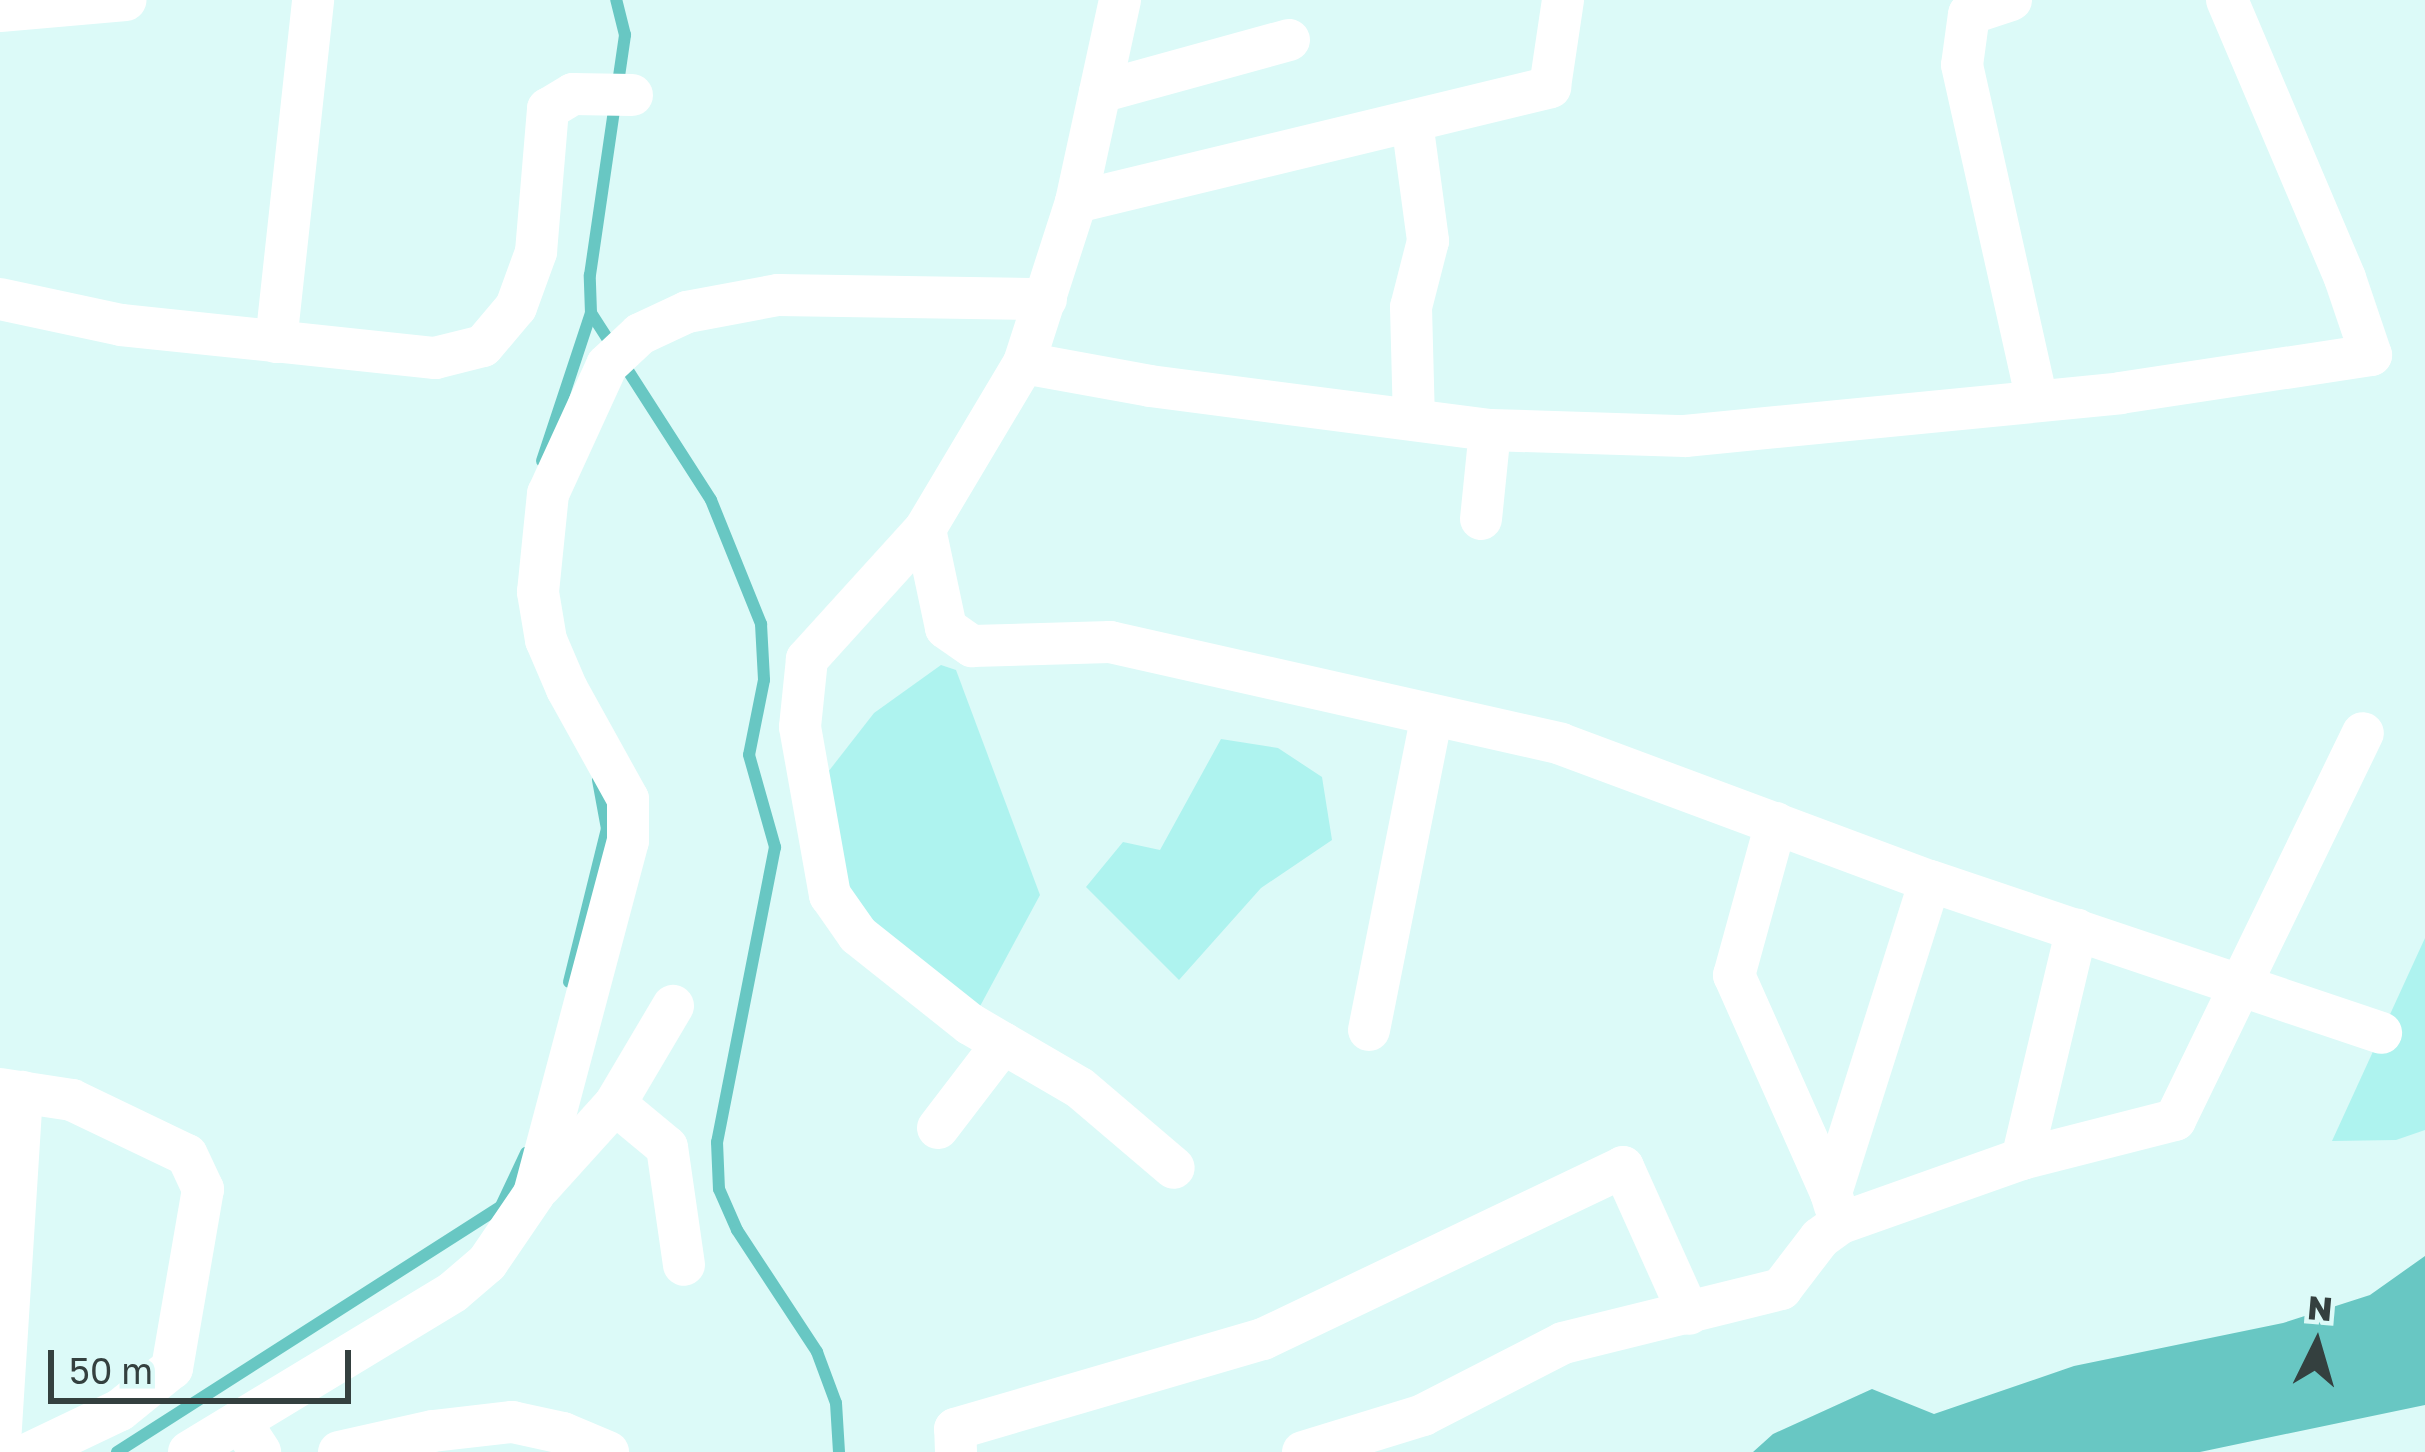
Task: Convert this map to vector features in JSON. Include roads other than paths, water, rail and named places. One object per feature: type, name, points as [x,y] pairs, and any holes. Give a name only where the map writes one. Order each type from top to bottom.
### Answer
[{"type":"street","points":[[0,11],[126,0]]},
{"type":"street","points":[[276,341],[313,0]]},
{"type":"street","points":[[1120,0],[1076,202],[1024,362],[925,529],[807,659],[800,727],[830,895],[849,922],[970,1024],[1080,1088],[1174,1168]]},
{"type":"street","points":[[1076,202],[1550,88],[1563,0]]},
{"type":"street","points":[[2011,0],[1969,14],[1962,65],[2037,400]]},
{"type":"street","points":[[1024,362],[1150,386],[1490,430],[1685,436],[2037,400],[2371,356],[2345,278],[2227,0]]},
{"type":"street","points":[[1100,92],[1289,40]]},
{"type":"street","points":[[0,299],[121,325],[435,358],[484,346],[516,308],[536,252],[548,109],[573,94],[632,94]]},
{"type":"street","points":[[1412,122],[1428,241],[1412,307],[1414,420]]},
{"type":"street","points":[[534,1194],[628,841],[628,799],[560,673],[546,640],[538,592],[548,494],[607,365],[640,334],[687,312],[778,295],[1046,298]]},
{"type":"street","points":[[1481,520],[1490,430]]},
{"type":"street","points":[[925,529],[946,628],[972,646],[1110,642],[1561,744],[1930,881],[2381,1033]]},
{"type":"street","points":[[1369,1030],[1432,716]]},
{"type":"street","points":[[1836,1208],[2175,1120],[2363,733]]},
{"type":"street","points":[[1776,823],[1734,975],[1836,1208]]},
{"type":"street","points":[[1303,1452],[1423,1415],[1563,1343],[1781,1289],[1820,1238],[1836,1208],[1930,881]]},
{"type":"street","points":[[2023,1159],[2077,929]]},
{"type":"street","points":[[189,1452],[250,1436],[487,1263],[534,1194],[615,1104],[673,1006]]},
{"type":"street","points":[[938,1128],[1003,1042]]},
{"type":"street","points":[[0,1443],[11,1090],[72,1100],[187,1155],[203,1189],[172,1368],[121,1410],[32,1452]]},
{"type":"street","points":[[615,1104],[667,1147],[684,1265]]},
{"type":"street","points":[[956,1452],[955,1429],[1263,1339],[1623,1167],[1689,1314]]},
{"type":"street","points":[[339,1452],[433,1431],[512,1422],[588,1448]]},
{"type":"waterway","points":[[542,461],[591,313],[590,275],[625,35],[616,0]]},
{"type":"waterway","points":[[591,313],[711,500],[761,624],[764,680],[749,755],[775,847],[717,1142],[719,1189],[737,1230],[817,1352],[836,1403],[839,1452]]},
{"type":"waterway","points":[[569,982],[607,829],[598,780]]},
{"type":"waterway","points":[[117,1452],[501,1206],[526,1153]]}]
